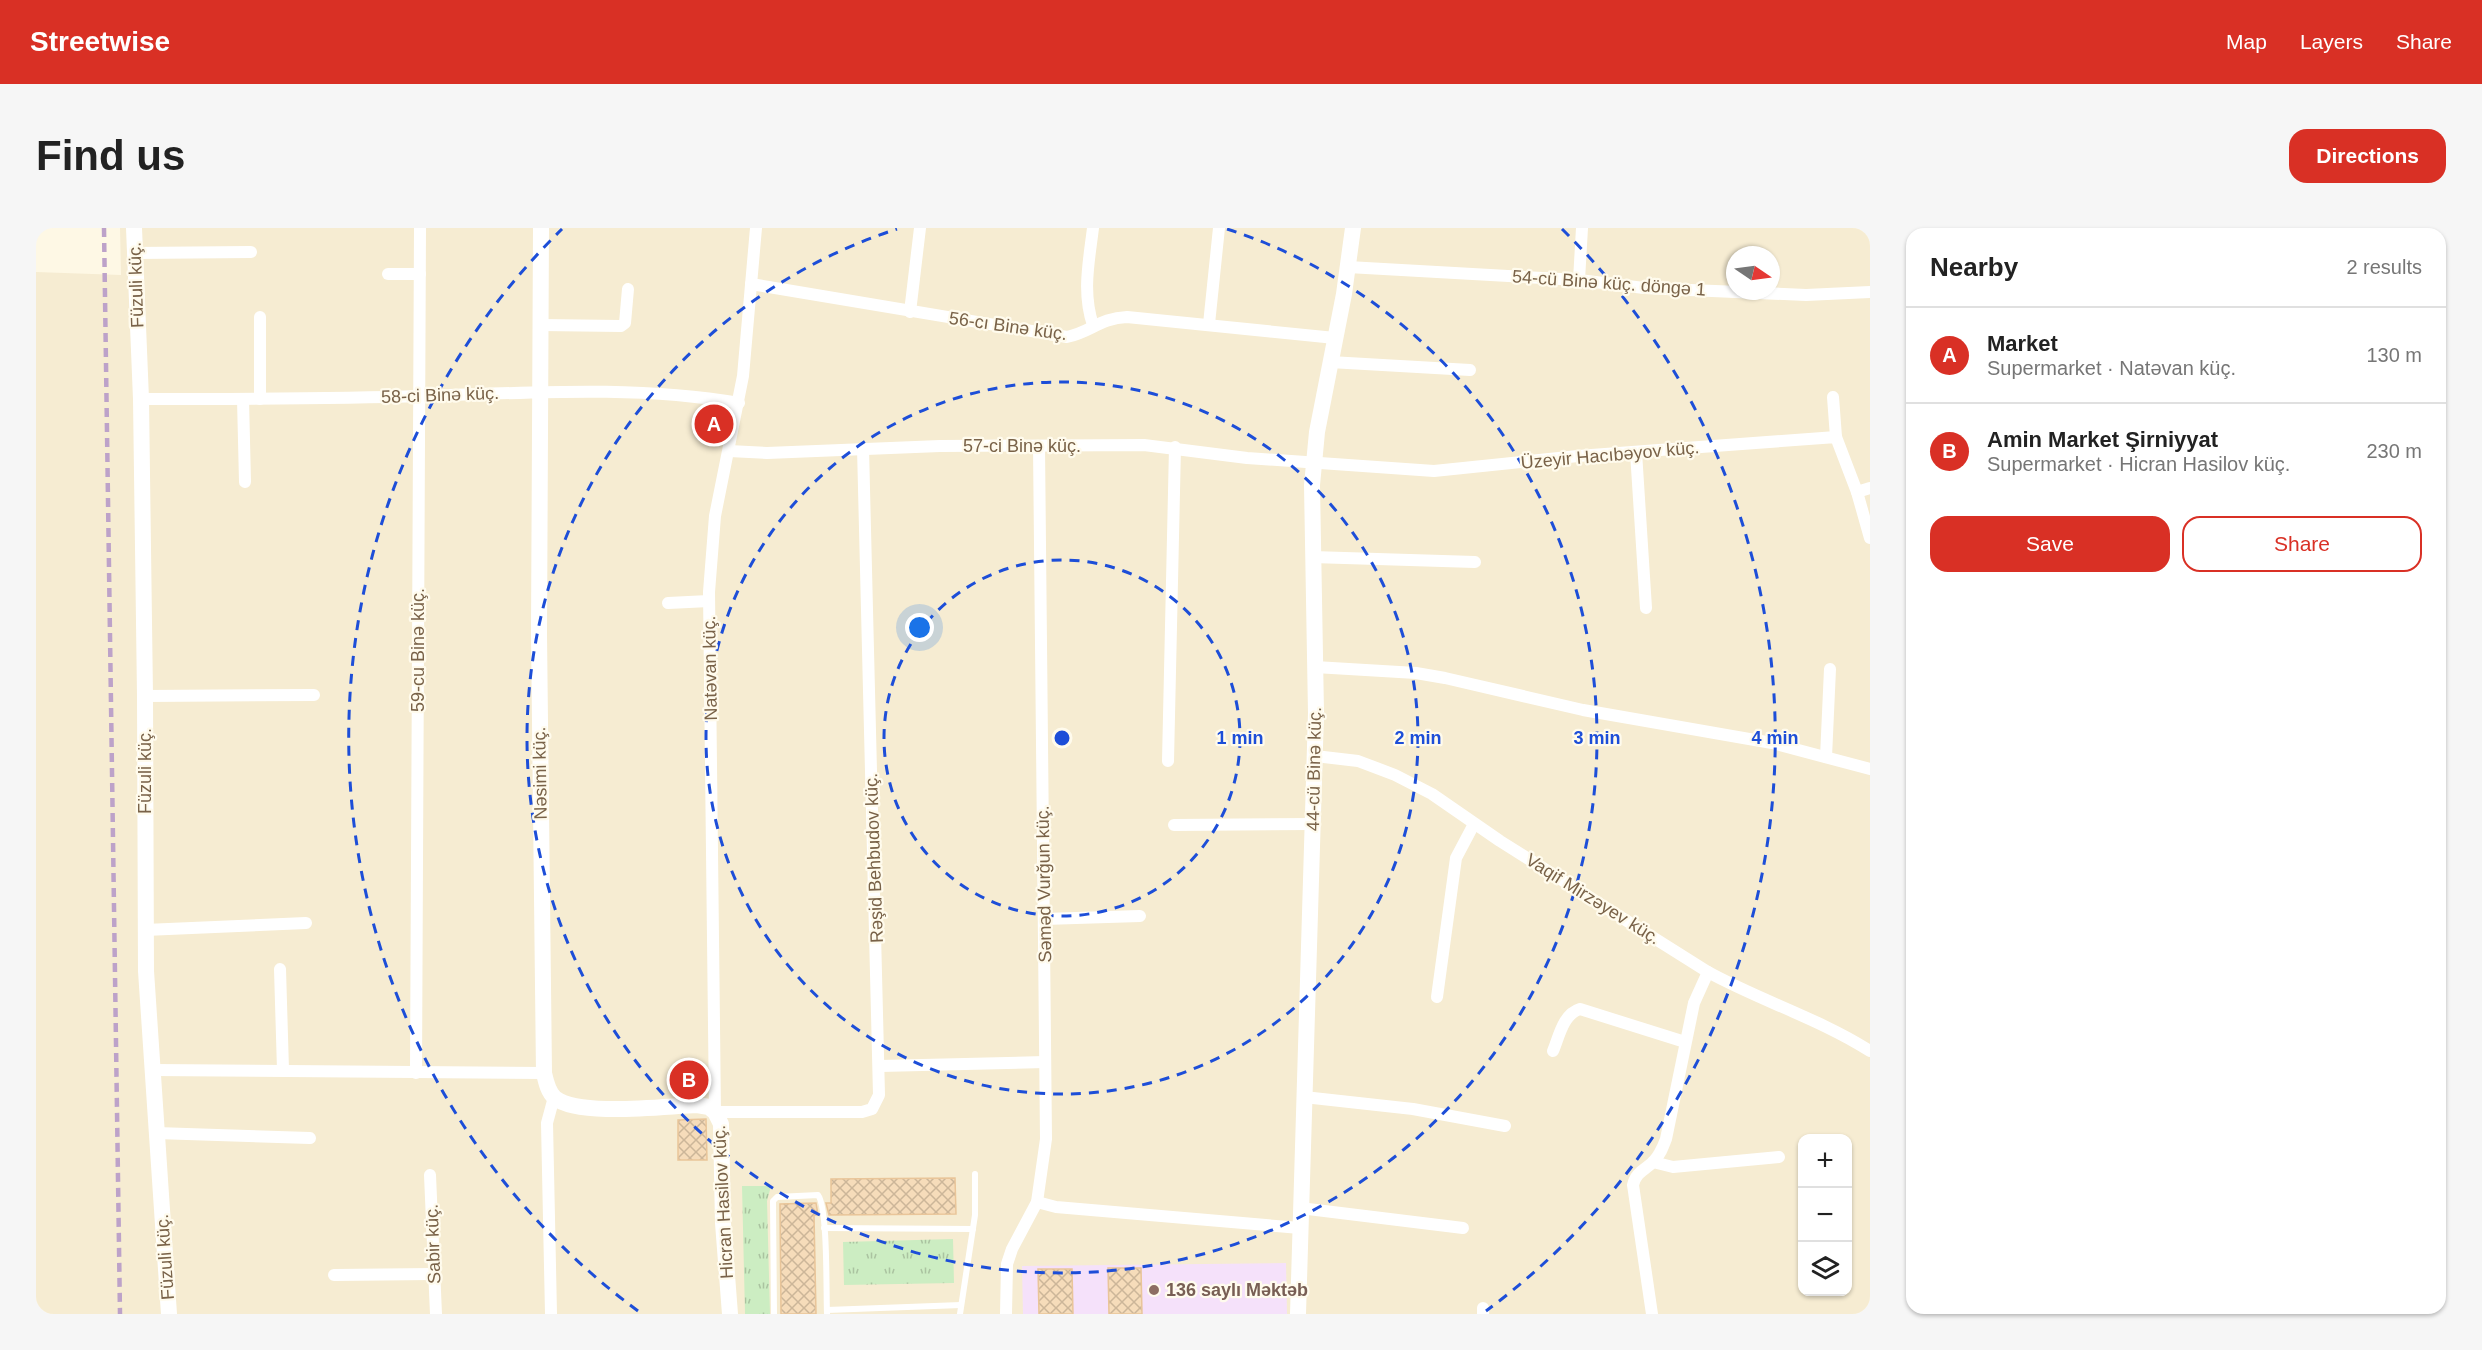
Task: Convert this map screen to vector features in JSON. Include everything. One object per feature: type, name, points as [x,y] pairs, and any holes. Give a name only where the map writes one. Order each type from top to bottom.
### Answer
[{"type":"street","name":"Füzuli küç.","points":[[134,228],[141,399],[146,696],[145,930],[169,1314]]},
{"type":"street","name":"59-cu Binə küç.","points":[[416,1073],[420,228]]},
{"type":"street","name":"Nəsimi küç.","points":[[541,228],[539,634],[544,1073],[546,1083],[554,1097]]},
{"type":"street","name":"Natəvan küç.","points":[[715,1112],[709,601],[715,516],[739,404],[756,228]]},
{"type":"street","points":[[910,312],[920,228]]},
{"type":"street","points":[[1093,228],[1087,285],[1088,308],[1093,325]]},
{"type":"street","points":[[1209,324],[1219,228]]},
{"type":"street","name":"44-cü Binə küç.","points":[[1298,1314],[1315,756],[1311,510],[1313,462],[1353,228]]},
{"type":"street","points":[[1579,280],[1582,228]]},
{"type":"street","points":[[134,253],[251,252]]},
{"type":"street","name":"54-cü Binə küç. döngə 1","points":[[1348,267],[1579,280],[1644,288],[1795,295],[1870,292]]},
{"type":"street","points":[[388,274],[420,274]]},
{"type":"street","name":"56-cı Binə küç.","points":[[751,284],[1067,337],[1111,318],[1127,317],[1335,338]]},
{"type":"street","points":[[541,325],[621,326],[625,323],[628,289]]},
{"type":"street","points":[[260,317],[260,399]]},
{"type":"street","points":[[1330,362],[1470,370]]},
{"type":"street","name":"58-ci Binə küç.","points":[[141,399],[260,399],[540,392],[665,394],[739,404]]},
{"type":"street","points":[[1833,397],[1836,437],[1857,492],[1870,538]]},
{"type":"street","points":[[243,399],[245,482]]},
{"type":"street","name":"Üzeyir Hacıbəyov küç.","points":[[1313,462],[1434,471],[1636,452],[1836,437]]},
{"type":"street","name":"57-ci Binə küç.","points":[[729,452],[1144,445],[1247,458],[1313,462]]},
{"type":"street","name":"Səməd Vurğun küç.","points":[[1006,1314],[1007,1264],[1012,1249],[1037,1202],[1046,1139],[1039,446]]},
{"type":"street","points":[[1168,761],[1174,447]]},
{"type":"street","name":"Rəşid Behbudov küç.","points":[[715,1112],[862,1113],[872,1109],[879,1095],[863,448]]},
{"type":"street","points":[[1636,452],[1646,608]]},
{"type":"street","points":[[1857,492],[1870,488]]},
{"type":"street","points":[[1312,557],[1475,562]]},
{"type":"street","points":[[668,603],[709,601]]},
{"type":"street","points":[[1315,667],[1438,677],[1582,710],[1755,740],[1870,769]]},
{"type":"street","points":[[1826,757],[1830,669]]},
{"type":"street","points":[[146,696],[315,695]]},
{"type":"street","name":"Vaqif Mirzəyev küç.","points":[[1315,756],[1358,761],[1395,775],[1432,794],[1474,824],[1708,972],[1743,991],[1851,1039],[1870,1051]]},
{"type":"street","points":[[1174,825],[1313,824]]},
{"type":"street","points":[[1437,997],[1456,858],[1464,839],[1474,824]]},
{"type":"street","points":[[1044,919],[1140,916]]},
{"type":"street","points":[[145,930],[306,923]]},
{"type":"street","points":[[280,969],[282,1070]]},
{"type":"street","points":[[1652,1314],[1633,1185],[1639,1172],[1653,1162],[1662,1150],[1666,1139],[1694,1004],[1708,972]]},
{"type":"street","points":[[1553,1051],[1567,1018],[1572,1011],[1580,1009],[1685,1042]]},
{"type":"street","points":[[880,1066],[1045,1062]]},
{"type":"street","points":[[152,1070],[544,1073]]},
{"type":"street","points":[[551,1314],[547,1123],[554,1097]]},
{"type":"street","name":"Hicran Hasilov küç.","points":[[554,1097],[563,1102],[588,1108],[697,1105],[709,1107],[715,1112],[722,1132],[722,1189],[730,1314]]},
{"type":"street","points":[[1304,1097],[1413,1109],[1505,1126]]},
{"type":"street","points":[[156,1133],[310,1138]]},
{"type":"street","points":[[1653,1162],[1673,1167],[1779,1157]]},
{"type":"street","name":"Sabir küç.","points":[[430,1175],[435,1314]]},
{"type":"street","points":[[1037,1202],[1056,1207],[1300,1228]]},
{"type":"street","points":[[1300,1208],[1463,1227]]},
{"type":"street","points":[[334,1275],[433,1274]]},
{"type":"lane","points":[[960,1314],[975,1215],[975,1174]]},
{"type":"lane","points":[[774,1314],[773,1201],[777,1197],[818,1196],[822,1200],[827,1312],[962,1305]]},
{"type":"lane","points":[[824,1228],[973,1229]]},
{"type":"shaded area","points":[[120,228],[1870,228],[1870,1314],[36,1314],[36,272],[121,275]]},
{"type":"shaded area","name":"136 saylı Məktəb","points":[[1286,1263],[1287,1314],[1023,1314],[1022,1266]]},
{"type":"green space","points":[[742,1186],[771,1186],[767,1201],[770,1314],[745,1314]]},
{"type":"green space","points":[[953,1239],[954,1283],[844,1285],[843,1242]]},
{"type":"building","points":[[706,1119],[707,1160],[678,1160],[678,1120]]},
{"type":"building","points":[[955,1178],[956,1214],[829,1215],[826,1203],[831,1203],[831,1179]]},
{"type":"building","points":[[816,1203],[818,1215],[814,1215],[816,1314],[781,1314],[780,1204]]},
{"type":"building","points":[[1108,1268],[1141,1268],[1142,1314],[1109,1314]]},
{"type":"building","points":[[1038,1269],[1072,1269],[1073,1314],[1039,1314]]},
{"type":"railway","points":[[104,228],[120,1314]]},
{"type":"place","name":"Market","points":[[714,424]]},
{"type":"place","name":"Amin Market Şirniyyat","points":[[689,1080]]},
{"type":"place","name":"136 saylı Məktəb","points":[[1154,1290]]}]
